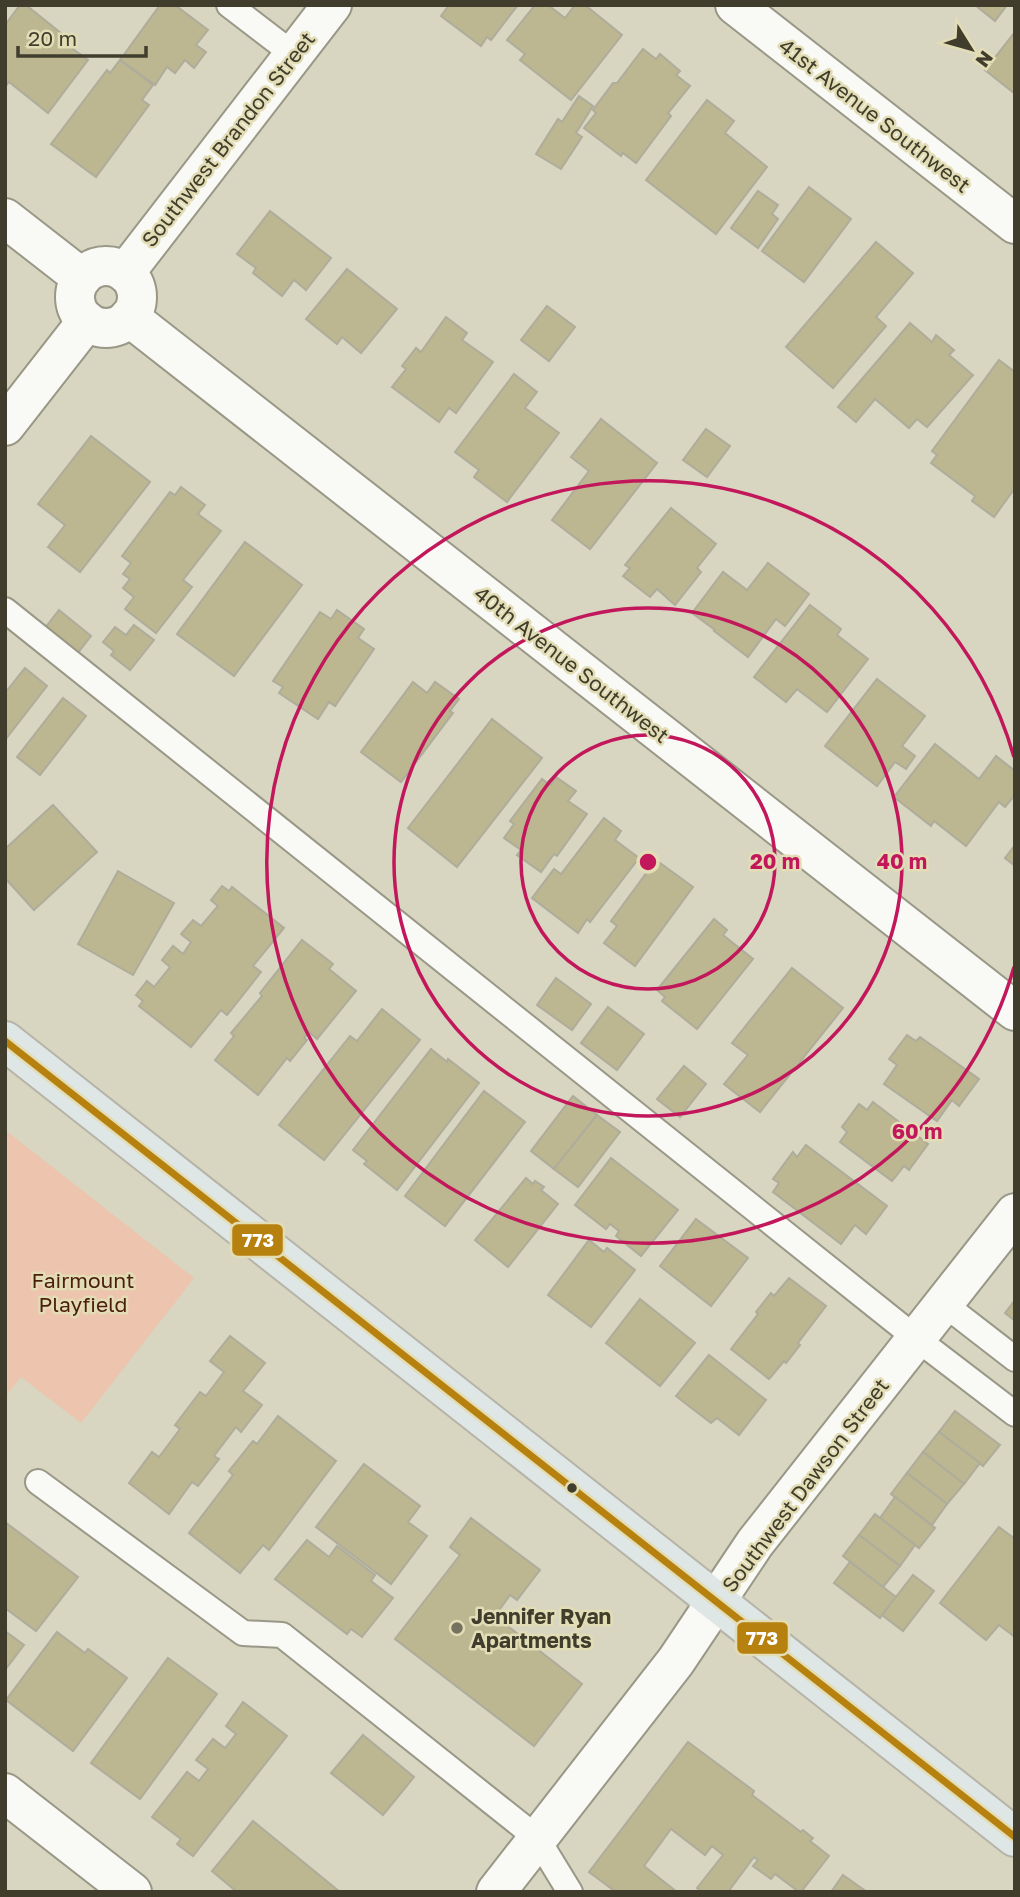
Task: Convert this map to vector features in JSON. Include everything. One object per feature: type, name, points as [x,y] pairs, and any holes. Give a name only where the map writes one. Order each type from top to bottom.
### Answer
[{"type":"main road","points":[[5,1041],[1015,1837]]},
{"type":"street","name":"Southwest Brandon Street","points":[[125,273],[332,5]]},
{"type":"street","name":"41st Avenue Southwest","points":[[735,5],[1015,224]]},
{"type":"street","points":[[5,218],[82,278]]},
{"type":"street","points":[[103,266],[125,273],[135,285],[137,295],[136,305],[129,317],[114,327],[103,328],[87,321],[78,311],[75,301],[82,278],[93,269],[103,266]]},
{"type":"street","name":"40th Avenue Southwest","points":[[129,317],[1015,1011]]},
{"type":"street","points":[[5,426],[87,321]]},
{"type":"street","name":"Southwest Dawson Street","points":[[496,1892],[676,1661],[755,1543],[1015,1213]]},
{"type":"street","points":[[5,1793],[132,1892]]},
{"type":"lane","points":[[229,5],[293,54]]},
{"type":"lane","points":[[5,610],[917,1339],[1015,1414]]},
{"type":"lane","points":[[944,1304],[1015,1359]]},
{"type":"lane","points":[[37,1482],[243,1633],[282,1635],[537,1838],[570,1892]]},
{"type":"green space","name":"Fairmount Playfield","points":[[5,1130],[194,1278],[81,1423],[21,1377],[5,1397]]},
{"type":"building","points":[[20,5],[26,5],[72,42],[69,46],[88,60],[48,113],[9,82],[5,87],[5,25]]},
{"type":"building","points":[[160,5],[175,5],[208,30],[196,45],[206,52],[194,68],[185,60],[175,73],[167,67],[155,85],[120,60]]},
{"type":"building","points":[[449,5],[518,5],[491,40],[487,37],[481,46],[441,16]]},
{"type":"building","points":[[535,5],[548,5],[565,18],[575,5],[585,5],[622,35],[571,100],[520,60],[525,54],[507,40]]},
{"type":"building","points":[[975,5],[1007,5],[995,21]]},
{"type":"building","points":[[1015,32],[1015,94],[985,70]]},
{"type":"building","points":[[643,49],[656,59],[660,54],[680,71],[676,75],[690,86],[668,113],[671,116],[636,163],[623,153],[621,156],[584,128],[596,113],[593,110],[613,83],[617,83]]},
{"type":"building","points":[[120,60],[153,85],[142,100],[149,105],[96,177],[51,144],[107,70],[110,73]]},
{"type":"building","points":[[579,96],[593,106],[576,133],[582,137],[561,169],[536,154],[558,119],[562,122]]},
{"type":"building","points":[[707,100],[734,121],[725,133],[767,167],[716,234],[646,180]]},
{"type":"building","points":[[809,187],[851,219],[804,282],[762,251]]},
{"type":"building","points":[[758,191],[778,205],[772,214],[778,219],[758,248],[731,228]]},
{"type":"building","points":[[270,211],[331,258],[306,290],[294,280],[282,296],[253,273],[256,268],[237,254]]},
{"type":"building","points":[[876,242],[913,273],[876,317],[886,326],[833,388],[786,347]]},
{"type":"building","points":[[347,269],[397,309],[361,353],[342,337],[337,344],[306,319]]},
{"type":"building","points":[[547,306],[575,327],[549,361],[521,340]]},
{"type":"building","points":[[446,317],[467,333],[462,340],[493,362],[456,413],[449,408],[439,422],[392,387],[406,369],[402,366],[416,348],[421,352]]},
{"type":"building","points":[[910,323],[932,342],[936,335],[954,350],[949,355],[973,375],[927,427],[917,419],[909,428],[875,399],[856,422],[838,407]]},
{"type":"building","points":[[999,360],[1015,372],[1015,488],[994,517],[972,501],[975,496],[931,463],[937,455],[932,451]]},
{"type":"building","points":[[514,374],[537,392],[525,408],[559,433],[507,502],[474,477],[479,470],[455,452]]},
{"type":"building","points":[[601,419],[657,463],[590,549],[552,520],[589,471],[571,457]]},
{"type":"building","points":[[706,429],[730,446],[707,477],[683,460]]},
{"type":"building","points":[[91,436],[150,482],[80,572],[48,547],[65,525],[38,504]]},
{"type":"building","points":[[181,487],[205,505],[198,514],[221,531],[183,580],[192,587],[156,633],[125,609],[134,597],[123,588],[130,579],[123,574],[131,563],[122,556],[170,492],[175,495]]},
{"type":"building","points":[[671,508],[716,544],[697,568],[701,572],[675,605],[657,589],[650,597],[623,576],[630,568],[625,565]]},
{"type":"building","points":[[245,542],[302,585],[234,676],[177,634]]},
{"type":"building","points":[[768,563],[809,594],[785,626],[776,619],[748,657],[692,613],[723,572],[747,590]]},
{"type":"building","points":[[810,605],[841,629],[837,635],[868,659],[827,712],[797,689],[786,702],[754,677]]},
{"type":"building","points":[[59,610],[91,636],[77,654],[45,628]]},
{"type":"building","points":[[337,610],[364,629],[358,638],[374,649],[335,706],[329,702],[318,719],[279,693],[283,687],[273,681],[320,612],[331,619]]},
{"type":"building","points":[[134,625],[154,640],[130,670],[111,655],[114,651],[103,642],[115,627],[126,635]]},
{"type":"building","points":[[25,668],[47,686],[5,740],[5,693]]},
{"type":"building","points":[[877,679],[925,716],[902,746],[915,756],[906,769],[895,762],[877,786],[825,746]]},
{"type":"building","points":[[413,682],[427,693],[435,682],[459,699],[450,711],[453,713],[401,782],[361,752]]},
{"type":"building","points":[[63,698],[86,716],[40,775],[17,757]]},
{"type":"building","points":[[492,719],[542,758],[457,867],[408,828]]},
{"type":"building","points":[[935,744],[979,779],[996,756],[1015,771],[1015,795],[1005,807],[999,802],[966,846],[934,821],[931,826],[894,797]]},
{"type":"building","points":[[556,777],[576,791],[568,801],[587,814],[557,856],[554,854],[541,872],[517,855],[521,850],[504,838],[514,824],[510,821],[542,779],[550,785]]},
{"type":"building","points":[[53,805],[97,852],[34,910],[5,878],[5,849]]},
{"type":"building","points":[[604,818],[621,831],[615,840],[639,858],[590,922],[587,919],[578,933],[532,898],[554,869],[561,874]]},
{"type":"building","points":[[1015,845],[1015,866],[1005,858]]},
{"type":"building","points":[[656,860],[693,887],[635,966],[604,943],[617,926],[611,921]]},
{"type":"building","points":[[118,871],[174,903],[133,975],[78,944]]},
{"type":"building","points":[[222,886],[229,891],[232,887],[284,928],[253,966],[261,972],[227,1015],[221,1010],[191,1047],[139,1006],[143,1001],[136,995],[147,981],[154,987],[170,967],[162,960],[173,946],[183,954],[191,942],[181,934],[193,920],[201,926],[218,906],[211,900]]},
{"type":"building","points":[[714,919],[727,930],[723,935],[753,959],[697,1029],[662,1001],[665,997],[657,990]]},
{"type":"building","points":[[302,940],[333,964],[329,969],[356,991],[317,1039],[309,1032],[304,1038],[307,1040],[290,1061],[287,1058],[258,1095],[215,1060],[234,1036],[231,1033],[262,996],[260,993]]},
{"type":"building","points":[[792,968],[843,1008],[760,1112],[724,1084],[748,1055],[732,1043]]},
{"type":"building","points":[[556,978],[591,1004],[572,1030],[537,1005]]},
{"type":"building","points":[[608,1007],[644,1034],[617,1070],[581,1043]]},
{"type":"building","points":[[382,1009],[420,1040],[324,1160],[279,1125],[350,1036],[357,1041]]},
{"type":"building","points":[[907,1035],[916,1041],[920,1037],[979,1079],[959,1106],[952,1100],[937,1121],[884,1084],[897,1065],[889,1059]]},
{"type":"building","points":[[431,1049],[479,1083],[397,1190],[364,1164],[367,1161],[353,1150]]},
{"type":"building","points":[[684,1066],[706,1084],[680,1117],[657,1099]]},
{"type":"building","points":[[484,1091],[525,1122],[445,1226],[405,1196]]},
{"type":"building","points":[[573,1096],[597,1115],[554,1169],[531,1151]]},
{"type":"building","points":[[873,1102],[928,1144],[909,1170],[904,1166],[892,1181],[840,1142],[847,1132],[842,1127],[859,1104],[867,1110]]},
{"type":"building","points":[[597,1115],[620,1132],[578,1187],[554,1169]]},
{"type":"building","points":[[806,1145],[887,1206],[866,1234],[855,1225],[841,1244],[773,1192],[779,1183],[773,1179],[793,1152],[797,1157]]},
{"type":"building","points":[[611,1158],[678,1210],[641,1256],[616,1236],[619,1231],[610,1224],[606,1229],[575,1205]]},
{"type":"building","points":[[526,1178],[533,1184],[535,1181],[544,1187],[541,1190],[558,1204],[508,1267],[475,1240]]},
{"type":"building","points":[[696,1219],[748,1258],[711,1306],[660,1266]]},
{"type":"building","points":[[589,1240],[604,1252],[607,1248],[635,1270],[591,1327],[548,1295]]},
{"type":"building","points":[[789,1278],[826,1306],[786,1363],[784,1361],[769,1379],[731,1349],[771,1293],[774,1296]]},
{"type":"building","points":[[640,1299],[695,1343],[660,1386],[606,1343]]},
{"type":"building","points":[[1015,1300],[1015,1321],[1005,1313]]},
{"type":"building","points":[[230,1336],[265,1363],[243,1391],[262,1405],[241,1432],[236,1427],[214,1456],[219,1459],[198,1486],[192,1482],[169,1514],[129,1483],[152,1452],[159,1457],[180,1429],[175,1425],[200,1392],[206,1396],[224,1372],[210,1361]]},
{"type":"building","points":[[709,1355],[766,1400],[739,1435],[717,1418],[711,1423],[676,1396]]},
{"type":"building","points":[[955,1411],[1000,1445],[983,1466],[939,1432]]},
{"type":"building","points":[[278,1416],[336,1461],[269,1550],[263,1545],[240,1573],[189,1533],[233,1475],[229,1471],[253,1441],[257,1444]]},
{"type":"building","points":[[939,1432],[980,1463],[964,1484],[923,1452]]},
{"type":"building","points":[[923,1452],[964,1484],[947,1504],[907,1473]]},
{"type":"building","points":[[364,1464],[420,1506],[408,1522],[427,1536],[391,1584],[316,1527]]},
{"type":"building","points":[[907,1473],[947,1504],[932,1525],[891,1494]]},
{"type":"building","points":[[895,1497],[935,1528],[919,1548],[880,1518]]},
{"type":"building","points":[[875,1514],[915,1545],[900,1566],[859,1535]]},
{"type":"building","name":"Jennifer Ryan Apartments","points":[[471,1518],[540,1570],[517,1600],[510,1595],[495,1616],[582,1684],[534,1746],[395,1639],[460,1555],[450,1547]]},
{"type":"building","points":[[5,1522],[78,1577],[36,1631],[5,1608]]},
{"type":"building","points":[[999,1527],[1015,1539],[1015,1637],[999,1625],[986,1640],[940,1603]]},
{"type":"building","points":[[859,1535],[900,1566],[883,1587],[843,1556]]},
{"type":"building","points":[[307,1540],[329,1557],[337,1546],[375,1575],[371,1581],[393,1598],[362,1637],[351,1629],[347,1634],[275,1579]]},
{"type":"building","points":[[850,1562],[896,1597],[880,1618],[834,1583]]},
{"type":"building","points":[[913,1575],[934,1591],[903,1631],[882,1615]]},
{"type":"building","points":[[5,1631],[24,1645],[5,1670]]},
{"type":"building","points":[[57,1632],[85,1653],[88,1649],[127,1678],[73,1751],[6,1700]]},
{"type":"building","points":[[168,1658],[217,1694],[140,1799],[91,1763]]},
{"type":"building","points":[[243,1702],[287,1736],[193,1856],[177,1844],[181,1839],[152,1817],[187,1772],[199,1781],[208,1769],[196,1760],[213,1739],[225,1748],[236,1734],[226,1726]]},
{"type":"building","points":[[363,1735],[414,1777],[383,1815],[331,1773]]},
{"type":"building","points":[[688,1742],[754,1791],[752,1795],[813,1838],[810,1841],[829,1856],[801,1892],[775,1874],[771,1879],[753,1866],[758,1860],[754,1857],[728,1892],[702,1892],[697,1888],[723,1855],[712,1846],[705,1855],[671,1829],[644,1866],[677,1892],[616,1892],[589,1872]]},
{"type":"building","points":[[253,1821],[340,1892],[237,1892],[212,1871]]},
{"type":"building","points":[[843,1875],[867,1892],[831,1892]]},
{"type":"transit line","name":"773","points":[[5,1041],[1015,1837]]},
{"type":"place","name":"Jennifer Ryan Apartments","points":[[457,1628]]}]
